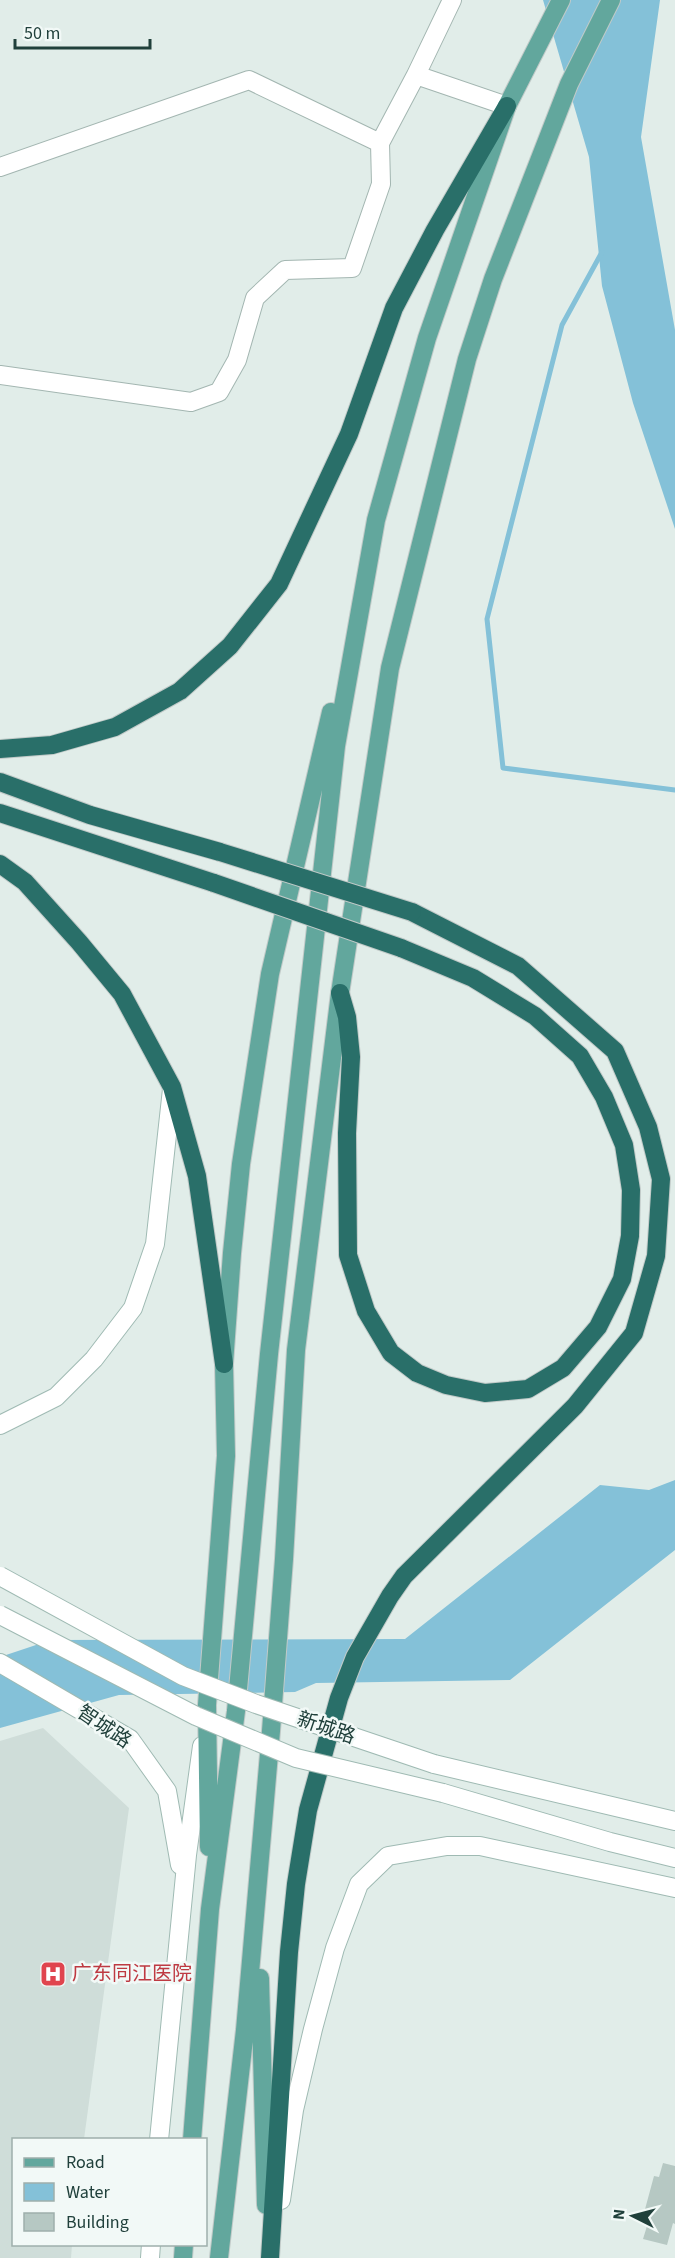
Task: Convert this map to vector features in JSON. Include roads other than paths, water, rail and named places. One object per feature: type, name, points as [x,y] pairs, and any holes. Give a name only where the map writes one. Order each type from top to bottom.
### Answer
[{"type":"highway","points":[[0,749],[52,745],[115,727],[180,691],[230,646],[279,584],[349,434],[394,308],[435,230],[507,106]]},
{"type":"highway","points":[[0,782],[90,815],[220,852],[412,912],[518,966],[615,1051],[648,1127],[661,1179],[656,1256],[634,1333],[574,1406],[404,1576],[355,1657],[339,1698],[308,1810],[296,1884],[289,1952],[270,2258]]},
{"type":"highway","points":[[0,813],[214,883],[401,948],[473,978],[535,1016],[580,1056],[604,1097],[624,1145],[631,1190],[631,1224],[621,1279],[598,1327],[563,1368],[528,1389],[485,1393],[446,1385],[417,1373],[391,1353],[366,1311],[348,1255],[347,1133],[351,1057],[347,1017],[340,993]]},
{"type":"highway","points":[[0,864],[25,882],[122,994],[172,1087],[197,1176],[224,1364]]},
{"type":"main road","points":[[210,1909],[207,1706],[226,1456],[224,1364],[241,1164],[270,974],[376,520],[427,339],[507,106],[561,0]]},
{"type":"main road","points":[[219,2258],[245,2030],[271,1731],[296,1350],[340,993],[390,668],[467,359],[493,279],[569,84],[611,0]]},
{"type":"main road","points":[[192,2138],[210,1909],[236,1711],[268,1354],[336,746],[376,520]]},
{"type":"main road","points":[[257,1895],[270,2258]]},
{"type":"street","points":[[0,375],[191,402],[219,392],[237,360],[255,298],[285,270],[352,268],[381,184],[380,143],[452,0]]},
{"type":"street","points":[[416,75],[507,106]]},
{"type":"street","points":[[0,167],[249,80],[380,143]]},
{"type":"street","points":[[0,1425],[56,1397],[94,1359],[133,1308],[155,1244],[172,1087]]},
{"type":"street","name":"新城路","points":[[0,1576],[183,1676],[256,1704],[434,1764],[675,1821]]},
{"type":"street","name":"新城路","points":[[0,1616],[196,1716],[296,1758],[443,1793],[610,1842],[675,1858]]},
{"type":"street","name":"智城路","points":[[0,1663],[130,1740],[167,1791],[184,1892]]},
{"type":"street","points":[[159,2138],[184,1892],[207,1706]]},
{"type":"street","points":[[270,2258],[294,2110],[335,1948],[359,1884],[388,1856],[447,1846],[480,1846],[675,1888]]},
{"type":"water","points":[[543,0],[660,0],[641,137],[675,330],[675,529],[633,403],[602,286],[589,157]]},
{"type":"water","points":[[675,1480],[675,1550],[510,1680],[316,1683],[295,1692],[119,1695],[0,1728],[0,1657],[51,1640],[405,1639],[600,1485],[649,1490]]},
{"type":"waterway","points":[[602,252],[562,325],[487,619],[503,768],[675,790]]},
{"type":"place","name":"广东同江医院","points":[[53,1974]]}]
